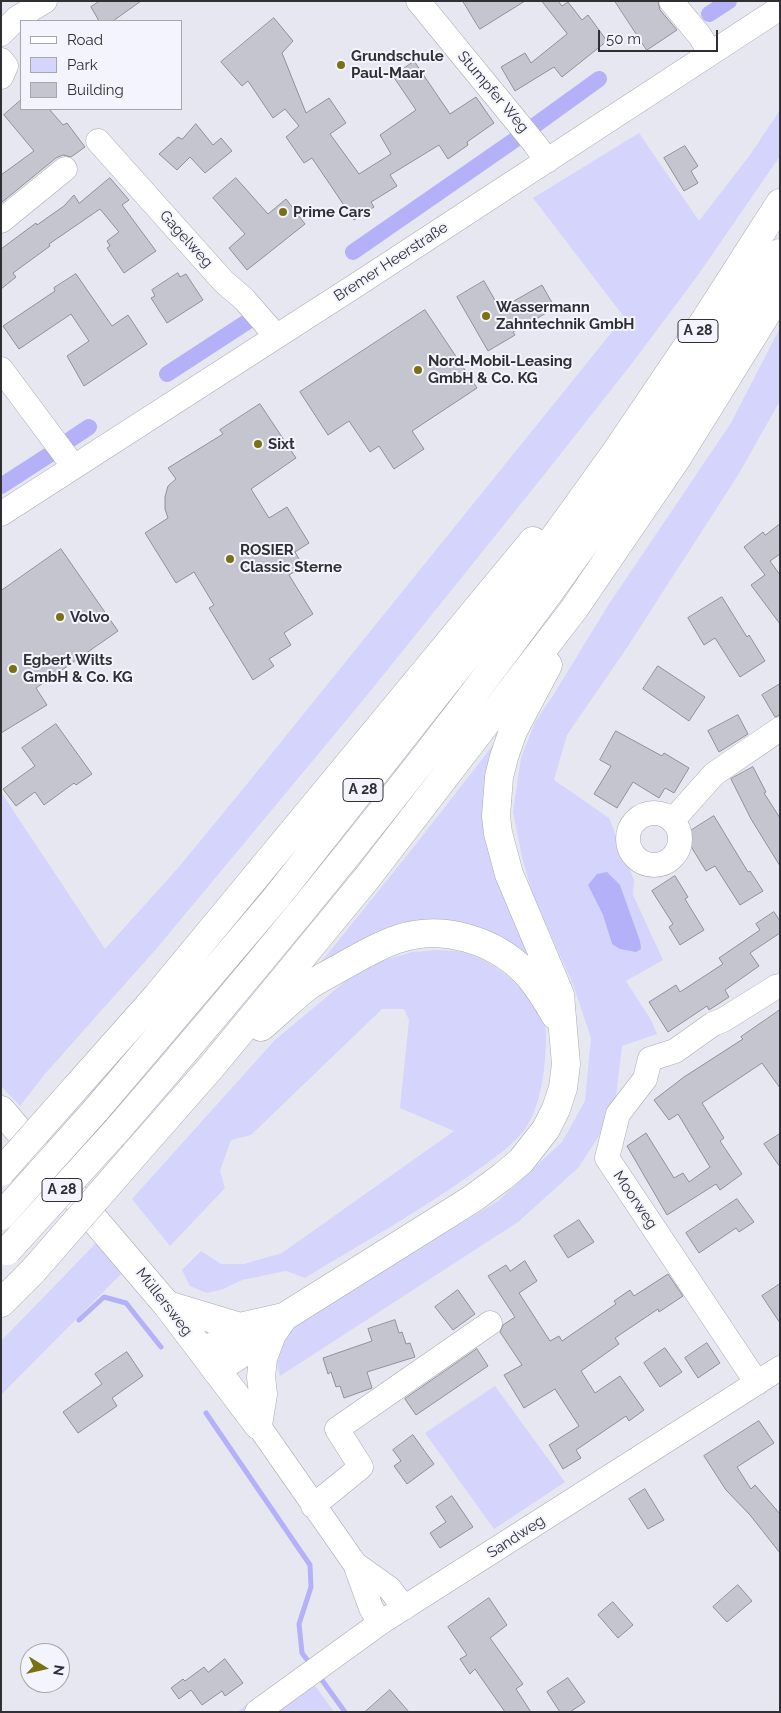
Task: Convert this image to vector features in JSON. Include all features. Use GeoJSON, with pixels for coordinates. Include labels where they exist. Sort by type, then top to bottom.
{"type":"FeatureCollection","features":[{"type":"Feature","properties":{"kind":"main road","name":"A 28"},"geometry":{"type":"LineString","coordinates":[[1,1216],[96,1110],[276,898],[379,770],[492,624],[613,456],[705,320],[780,203]]}},
{"type":"Feature","properties":{"kind":"main road","name":"A 28"},"geometry":{"type":"LineString","coordinates":[[4,1254],[118,1128],[298,916],[407,781],[519,634],[720,348],[780,253]]}},
{"type":"Feature","properties":{"kind":"main road"},"geometry":{"type":"LineString","coordinates":[[1,1303],[33,1271],[214,1065],[367,878],[574,609],[677,458],[780,292]]}},
{"type":"Feature","properties":{"kind":"main road"},"geometry":{"type":"LineString","coordinates":[[1,1172],[157,996],[521,554],[613,456]]}},
{"type":"Feature","properties":{"kind":"main road"},"geometry":{"type":"LineString","coordinates":[[210,1361],[278,1325],[472,1199],[521,1161],[546,1129],[556,1109],[563,1088],[566,1064],[560,995],[509,874],[498,833],[496,800],[499,777],[513,731],[549,664],[574,609]]}},
{"type":"Feature","properties":{"kind":"main road"},"geometry":{"type":"LineString","coordinates":[[214,1065],[273,1017],[307,986],[366,953],[398,939],[422,934],[448,934],[478,941],[502,954],[527,974],[544,996],[563,1029]]}},
{"type":"Feature","properties":{"kind":"main road","name":"Müllersweg"},"geometry":{"type":"LineString","coordinates":[[1,1110],[167,1305],[258,1426]]}},
{"type":"Feature","properties":{"kind":"main road"},"geometry":{"type":"LineString","coordinates":[[167,1305],[240,1327],[278,1325]]}},
{"type":"Feature","properties":{"kind":"main road"},"geometry":{"type":"LineString","coordinates":[[258,1426],[263,1394],[261,1377],[263,1358],[278,1325]]}},
{"type":"Feature","properties":{"kind":"main road"},"geometry":{"type":"LineString","coordinates":[[210,1361],[240,1327]]}},
{"type":"Feature","properties":{"kind":"street"},"geometry":{"type":"LineString","coordinates":[[2,33],[17,18],[45,1]]}},
{"type":"Feature","properties":{"kind":"street","name":"Stumpfer Weg"},"geometry":{"type":"LineString","coordinates":[[418,1],[536,144],[547,161]]}},
{"type":"Feature","properties":{"kind":"street"},"geometry":{"type":"LineString","coordinates":[[671,1],[700,36],[710,53]]}},
{"type":"Feature","properties":{"kind":"street","name":"Bremer Heerstraße"},"geometry":{"type":"LineString","coordinates":[[1,514],[780,8]]}},
{"type":"Feature","properties":{"kind":"street"},"geometry":{"type":"LineString","coordinates":[[1,60],[6,66],[1,77]]}},
{"type":"Feature","properties":{"kind":"street","name":"Gagelweg"},"geometry":{"type":"LineString","coordinates":[[98,141],[276,336]]}},
{"type":"Feature","properties":{"kind":"street"},"geometry":{"type":"LineString","coordinates":[[1,221],[65,170]]}},
{"type":"Feature","properties":{"kind":"street"},"geometry":{"type":"LineString","coordinates":[[1,369],[74,467]]}},
{"type":"Feature","properties":{"kind":"street"},"geometry":{"type":"LineString","coordinates":[[673,820],[714,774],[780,729]]}},
{"type":"Feature","properties":{"kind":"street","name":"Moorweg"},"geometry":{"type":"LineString","coordinates":[[757,1383],[607,1158],[618,1114],[645,1079],[650,1059],[675,1051],[713,1024],[780,986]]}},
{"type":"Feature","properties":{"kind":"street"},"geometry":{"type":"LineString","coordinates":[[313,1506],[361,1467],[337,1429],[490,1323]]}},
{"type":"Feature","properties":{"kind":"street","name":"Sandweg"},"geometry":{"type":"LineString","coordinates":[[256,1712],[380,1623],[780,1368]]}},
{"type":"Feature","properties":{"kind":"street","name":"Müllersweg"},"geometry":{"type":"LineString","coordinates":[[258,1426],[355,1564],[372,1608],[380,1623]]}},
{"type":"Feature","properties":{"kind":"street","name":"Müllersweg"},"geometry":{"type":"LineString","coordinates":[[355,1564],[390,1589],[404,1608]]}},
{"type":"Feature","properties":{"kind":"green space"},"geometry":{"type":"Polygon","coordinates":[[[780,110],[780,156],[698,275],[633,362],[364,699],[157,948],[44,1075],[20,1106],[1,1086],[1,792],[105,949],[178,868],[247,784],[624,317],[533,198],[639,133],[699,221],[750,155],[780,110]]]}},
{"type":"Feature","properties":{"kind":"green space"},"geometry":{"type":"Polygon","coordinates":[[[780,328],[780,401],[738,475],[628,646],[567,735],[554,780],[609,818],[634,880],[633,895],[663,960],[626,981],[651,1020],[657,1034],[622,1046],[614,1113],[578,1168],[518,1222],[280,1376],[274,1352],[285,1335],[308,1316],[498,1201],[562,1142],[585,1101],[591,1038],[574,987],[532,892],[522,857],[513,812],[521,758],[535,722],[609,604],[731,423],[780,328]],[[588,885],[603,915],[612,944],[641,949],[620,885],[588,885]]]}},
{"type":"Feature","properties":{"kind":"green space"},"geometry":{"type":"Polygon","coordinates":[[[507,727],[494,771],[549,986],[487,934],[318,966],[421,838],[507,727]]]}},
{"type":"Feature","properties":{"kind":"green space"},"geometry":{"type":"Polygon","coordinates":[[[436,950],[466,953],[496,967],[520,988],[539,1010],[544,1022],[546,1051],[539,1097],[528,1125],[497,1156],[449,1190],[305,1278],[286,1271],[242,1280],[223,1289],[207,1293],[190,1286],[182,1270],[201,1251],[221,1264],[244,1264],[282,1253],[454,1131],[400,1108],[409,1020],[404,1009],[382,1009],[251,1135],[231,1140],[220,1171],[225,1188],[170,1246],[132,1199],[275,1040],[347,980],[378,962],[412,952],[436,950]]]}},
{"type":"Feature","properties":{"kind":"green space"},"geometry":{"type":"Polygon","coordinates":[[[99,1240],[124,1271],[1,1395],[1,1341],[99,1240]]]}},
{"type":"Feature","properties":{"kind":"green space"},"geometry":{"type":"Polygon","coordinates":[[[495,1386],[565,1482],[494,1529],[425,1433],[495,1386]]]}},
{"type":"Feature","properties":{"kind":"green space"},"geometry":{"type":"Polygon","coordinates":[[[296,1670],[316,1687],[334,1712],[237,1712],[296,1670]]]}},
{"type":"Feature","properties":{"kind":"shaded area"},"geometry":{"type":"Polygon","coordinates":[[[607,872],[620,885],[640,941],[641,949],[636,952],[620,949],[612,944],[603,915],[588,885],[597,874],[607,872]]]}},
{"type":"Feature","properties":{"kind":"building"},"geometry":{"type":"Polygon","coordinates":[[[100,1],[141,1],[114,20],[98,20],[91,7],[100,1]]]}},
{"type":"Feature","properties":{"kind":"building"},"geometry":{"type":"Polygon","coordinates":[[[463,1],[525,1],[480,29],[463,1]]]}},
{"type":"Feature","properties":{"kind":"building"},"geometry":{"type":"Polygon","coordinates":[[[542,1],[558,1],[562,6],[568,2],[582,20],[588,15],[607,41],[562,77],[554,67],[515,91],[501,67],[525,53],[531,63],[567,34],[542,1]]]}},
{"type":"Feature","properties":{"kind":"building"},"geometry":{"type":"Polygon","coordinates":[[[615,1],[658,1],[660,10],[677,30],[647,50],[615,1]]]}},
{"type":"Feature","properties":{"kind":"building"},"geometry":{"type":"Polygon","coordinates":[[[274,18],[293,41],[282,53],[306,113],[329,98],[346,123],[330,134],[359,174],[391,154],[380,135],[416,110],[393,76],[414,61],[450,114],[476,97],[494,123],[467,142],[468,145],[448,159],[439,145],[390,175],[397,186],[371,202],[374,207],[354,220],[312,158],[304,163],[286,137],[299,126],[285,109],[273,118],[248,81],[242,86],[221,62],[274,18]]]}},
{"type":"Feature","properties":{"kind":"building"},"geometry":{"type":"Polygon","coordinates":[[[20,101],[20,110],[50,110],[63,125],[67,123],[85,147],[71,157],[63,155],[56,158],[1,203],[1,175],[34,151],[4,115],[20,101]]]}},
{"type":"Feature","properties":{"kind":"building"},"geometry":{"type":"Polygon","coordinates":[[[196,124],[213,145],[221,138],[232,151],[205,173],[190,157],[177,170],[159,154],[178,137],[182,139],[196,124]]]}},
{"type":"Feature","properties":{"kind":"building"},"geometry":{"type":"Polygon","coordinates":[[[685,146],[698,166],[691,171],[698,183],[684,191],[664,158],[685,146]]]}},
{"type":"Feature","properties":{"kind":"building"},"geometry":{"type":"Polygon","coordinates":[[[110,178],[129,200],[122,205],[156,251],[124,273],[107,248],[110,246],[107,241],[119,232],[100,209],[49,244],[50,246],[13,273],[16,277],[1,289],[1,249],[36,223],[37,225],[64,206],[74,195],[79,203],[110,178]]]}},
{"type":"Feature","properties":{"kind":"building"},"geometry":{"type":"Polygon","coordinates":[[[236,178],[268,214],[286,199],[305,224],[247,270],[229,248],[245,234],[213,198],[236,178]]]}},
{"type":"Feature","properties":{"kind":"building"},"geometry":{"type":"Polygon","coordinates":[[[178,273],[180,277],[186,274],[203,300],[167,323],[151,298],[155,296],[152,290],[178,273]]]}},
{"type":"Feature","properties":{"kind":"building"},"geometry":{"type":"Polygon","coordinates":[[[76,274],[112,326],[128,315],[147,344],[84,386],[67,356],[89,341],[71,314],[19,349],[3,326],[55,291],[54,288],[76,274]]]}},
{"type":"Feature","properties":{"kind":"building","name":"Wassermann Zahntechnik GmbH"},"geometry":{"type":"Polygon","coordinates":[[[484,281],[500,309],[542,285],[555,308],[513,332],[515,335],[488,351],[457,297],[484,281]]]}},
{"type":"Feature","properties":{"kind":"building"},"geometry":{"type":"Polygon","coordinates":[[[425,310],[477,388],[412,431],[424,449],[394,469],[379,446],[370,452],[349,421],[328,435],[300,392],[425,310]]]}},
{"type":"Feature","properties":{"kind":"building","name":"ROSIER Classic Sterne"},"geometry":{"type":"Polygon","coordinates":[[[260,404],[296,458],[251,489],[269,518],[287,507],[309,543],[295,552],[303,566],[289,575],[313,614],[284,633],[291,645],[269,659],[274,666],[253,680],[209,608],[214,605],[194,572],[176,583],[145,533],[168,518],[165,509],[165,497],[168,486],[176,479],[168,468],[223,434],[220,430],[260,404]]]}},
{"type":"Feature","properties":{"kind":"building"},"geometry":{"type":"Polygon","coordinates":[[[780,524],[780,554],[770,561],[780,575],[780,624],[751,585],[765,575],[744,547],[763,532],[765,535],[780,524]]]}},
{"type":"Feature","properties":{"kind":"building","name":"Volvo"},"geometry":{"type":"Polygon","coordinates":[[[61,549],[118,631],[36,688],[47,705],[1,733],[1,591],[61,549]]]}},
{"type":"Feature","properties":{"kind":"building"},"geometry":{"type":"Polygon","coordinates":[[[722,597],[747,637],[749,635],[765,661],[740,677],[715,638],[704,645],[688,618],[722,597]]]}},
{"type":"Feature","properties":{"kind":"building"},"geometry":{"type":"Polygon","coordinates":[[[658,666],[705,697],[689,721],[643,689],[658,666]]]}},
{"type":"Feature","properties":{"kind":"building"},"geometry":{"type":"Polygon","coordinates":[[[780,684],[780,715],[775,717],[762,695],[780,684]]]}},
{"type":"Feature","properties":{"kind":"building"},"geometry":{"type":"Polygon","coordinates":[[[738,715],[748,734],[719,752],[708,731],[738,715]]]}},
{"type":"Feature","properties":{"kind":"building"},"geometry":{"type":"Polygon","coordinates":[[[56,724],[92,774],[76,785],[74,783],[44,805],[35,792],[16,806],[3,789],[35,766],[22,748],[56,724]]]}},
{"type":"Feature","properties":{"kind":"building"},"geometry":{"type":"Polygon","coordinates":[[[616,731],[662,756],[664,753],[689,768],[674,793],[665,788],[659,798],[633,782],[617,808],[594,794],[611,766],[600,760],[616,731]]]}},
{"type":"Feature","properties":{"kind":"building"},"geometry":{"type":"Polygon","coordinates":[[[753,767],[766,792],[764,793],[780,818],[780,866],[751,819],[731,779],[753,767]]]}},
{"type":"Feature","properties":{"kind":"building"},"geometry":{"type":"Polygon","coordinates":[[[714,816],[748,872],[750,871],[763,891],[740,905],[715,866],[706,871],[684,835],[714,816]]]}},
{"type":"Feature","properties":{"kind":"building"},"geometry":{"type":"Polygon","coordinates":[[[675,876],[688,897],[685,899],[704,930],[680,945],[669,927],[673,924],[652,891],[675,876]]]}},
{"type":"Feature","properties":{"kind":"building"},"geometry":{"type":"Polygon","coordinates":[[[774,912],[780,921],[780,933],[750,953],[759,966],[725,990],[729,997],[709,1010],[707,1006],[668,1032],[649,1002],[676,985],[680,992],[723,964],[719,958],[760,930],[756,924],[774,912]]]}},
{"type":"Feature","properties":{"kind":"building"},"geometry":{"type":"Polygon","coordinates":[[[780,1010],[780,1088],[762,1063],[702,1103],[724,1138],[720,1141],[742,1174],[720,1190],[716,1184],[667,1215],[627,1146],[646,1133],[674,1178],[683,1173],[689,1182],[710,1167],[678,1114],[669,1120],[654,1100],[684,1077],[743,1039],[741,1037],[780,1010]]]}},
{"type":"Feature","properties":{"kind":"building"},"geometry":{"type":"Polygon","coordinates":[[[780,1134],[780,1167],[764,1144],[780,1134]]]}},
{"type":"Feature","properties":{"kind":"building"},"geometry":{"type":"Polygon","coordinates":[[[737,1199],[754,1222],[739,1232],[736,1228],[699,1253],[686,1233],[737,1199]]]}},
{"type":"Feature","properties":{"kind":"building"},"geometry":{"type":"Polygon","coordinates":[[[579,1220],[594,1242],[568,1258],[554,1236],[579,1220]]]}},
{"type":"Feature","properties":{"kind":"building"},"geometry":{"type":"Polygon","coordinates":[[[525,1261],[537,1281],[519,1293],[550,1341],[559,1336],[562,1341],[616,1304],[614,1301],[630,1290],[634,1296],[668,1274],[683,1296],[659,1312],[658,1309],[615,1338],[619,1344],[581,1371],[595,1393],[620,1376],[644,1410],[629,1421],[626,1416],[576,1450],[581,1458],[563,1469],[549,1445],[579,1426],[555,1389],[524,1408],[504,1375],[522,1365],[500,1332],[503,1325],[515,1317],[488,1276],[506,1265],[510,1271],[525,1261]]]}},
{"type":"Feature","properties":{"kind":"building"},"geometry":{"type":"Polygon","coordinates":[[[780,1284],[780,1323],[762,1296],[780,1284]]]}},
{"type":"Feature","properties":{"kind":"building"},"geometry":{"type":"Polygon","coordinates":[[[458,1290],[475,1314],[453,1330],[435,1307],[458,1290]]]}},
{"type":"Feature","properties":{"kind":"building"},"geometry":{"type":"Polygon","coordinates":[[[395,1320],[399,1333],[402,1332],[406,1344],[410,1343],[415,1357],[367,1372],[372,1388],[344,1398],[340,1386],[336,1387],[331,1372],[328,1374],[323,1358],[372,1341],[368,1329],[395,1320]]]}},
{"type":"Feature","properties":{"kind":"building"},"geometry":{"type":"Polygon","coordinates":[[[707,1343],[720,1363],[698,1378],[685,1358],[707,1343]]]}},
{"type":"Feature","properties":{"kind":"building"},"geometry":{"type":"Polygon","coordinates":[[[665,1348],[682,1372],[660,1387],[644,1363],[665,1348]]]}},
{"type":"Feature","properties":{"kind":"building"},"geometry":{"type":"Polygon","coordinates":[[[477,1349],[488,1366],[416,1415],[405,1399],[477,1349]]]}},
{"type":"Feature","properties":{"kind":"building"},"geometry":{"type":"Polygon","coordinates":[[[127,1352],[143,1376],[112,1398],[117,1406],[78,1433],[63,1412],[102,1384],[95,1374],[127,1352]]]}},
{"type":"Feature","properties":{"kind":"building"},"geometry":{"type":"Polygon","coordinates":[[[759,1421],[774,1443],[737,1467],[751,1489],[755,1485],[780,1514],[780,1553],[750,1515],[726,1490],[704,1456],[759,1421]]]}},
{"type":"Feature","properties":{"kind":"building"},"geometry":{"type":"Polygon","coordinates":[[[413,1435],[434,1464],[407,1484],[394,1466],[401,1461],[393,1450],[413,1435]]]}},
{"type":"Feature","properties":{"kind":"building"},"geometry":{"type":"Polygon","coordinates":[[[645,1489],[664,1520],[648,1529],[629,1499],[645,1489]]]}},
{"type":"Feature","properties":{"kind":"building"},"geometry":{"type":"Polygon","coordinates":[[[452,1496],[473,1527],[440,1548],[430,1533],[446,1522],[436,1507],[452,1496]]]}},
{"type":"Feature","properties":{"kind":"building"},"geometry":{"type":"Polygon","coordinates":[[[738,1585],[752,1601],[727,1622],[713,1607],[738,1585]]]}},
{"type":"Feature","properties":{"kind":"building"},"geometry":{"type":"Polygon","coordinates":[[[489,1598],[507,1625],[490,1638],[523,1684],[516,1689],[531,1712],[505,1712],[475,1669],[470,1674],[460,1659],[467,1655],[448,1627],[489,1598]]]}},
{"type":"Feature","properties":{"kind":"building"},"geometry":{"type":"Polygon","coordinates":[[[613,1602],[633,1625],[618,1638],[598,1615],[613,1602]]]}},
{"type":"Feature","properties":{"kind":"building"},"geometry":{"type":"Polygon","coordinates":[[[225,1659],[243,1683],[225,1696],[222,1691],[202,1705],[191,1690],[179,1699],[171,1688],[183,1679],[185,1681],[204,1667],[208,1672],[225,1659]]]}},
{"type":"Feature","properties":{"kind":"building"},"geometry":{"type":"Polygon","coordinates":[[[568,1678],[585,1702],[570,1712],[560,1712],[547,1692],[568,1678]]]}},
{"type":"Feature","properties":{"kind":"building"},"geometry":{"type":"Polygon","coordinates":[[[390,1690],[409,1712],[365,1712],[390,1690]]]}},
{"type":"Feature","properties":{"kind":"waterway"},"geometry":{"type":"LineString","coordinates":[[709,14],[729,1]]}},
{"type":"Feature","properties":{"kind":"waterway"},"geometry":{"type":"LineString","coordinates":[[534,126],[599,79]]}},
{"type":"Feature","properties":{"kind":"waterway"},"geometry":{"type":"LineString","coordinates":[[353,252],[516,139]]}},
{"type":"Feature","properties":{"kind":"waterway"},"geometry":{"type":"LineString","coordinates":[[167,374],[253,318]]}},
{"type":"Feature","properties":{"kind":"waterway"},"geometry":{"type":"LineString","coordinates":[[71,439],[89,427]]}},
{"type":"Feature","properties":{"kind":"waterway"},"geometry":{"type":"LineString","coordinates":[[1,486],[49,455]]}},
{"type":"Feature","properties":{"kind":"waterway"},"geometry":{"type":"LineString","coordinates":[[79,1320],[104,1297],[126,1303],[161,1347]]}},
{"type":"Feature","properties":{"kind":"waterway"},"geometry":{"type":"LineString","coordinates":[[206,1413],[310,1565],[311,1587],[299,1624],[302,1653],[311,1665]]}},
{"type":"Feature","properties":{"kind":"waterway"},"geometry":{"type":"LineString","coordinates":[[319,1676],[345,1712]]}},
{"type":"Feature","properties":{"kind":"place","name":"Grundschule Paul-Maar"},"geometry":{"type":"Point","coordinates":[341,65]}},
{"type":"Feature","properties":{"kind":"place","name":"Prime Cars"},"geometry":{"type":"Point","coordinates":[283,212]}},
{"type":"Feature","properties":{"kind":"place","name":"Wassermann Zahntechnik GmbH"},"geometry":{"type":"Point","coordinates":[486,316]}},
{"type":"Feature","properties":{"kind":"place","name":"Nord-Mobil-Leasing GmbH & Co. KG"},"geometry":{"type":"Point","coordinates":[418,370]}},
{"type":"Feature","properties":{"kind":"place","name":"Sixt"},"geometry":{"type":"Point","coordinates":[258,444]}},
{"type":"Feature","properties":{"kind":"place","name":"ROSIER Classic Sterne"},"geometry":{"type":"Point","coordinates":[230,559]}},
{"type":"Feature","properties":{"kind":"place","name":"Volvo"},"geometry":{"type":"Point","coordinates":[60,617]}},
{"type":"Feature","properties":{"kind":"place","name":"Egbert Wilts GmbH & Co. KG"},"geometry":{"type":"Point","coordinates":[13,669]}}]}
